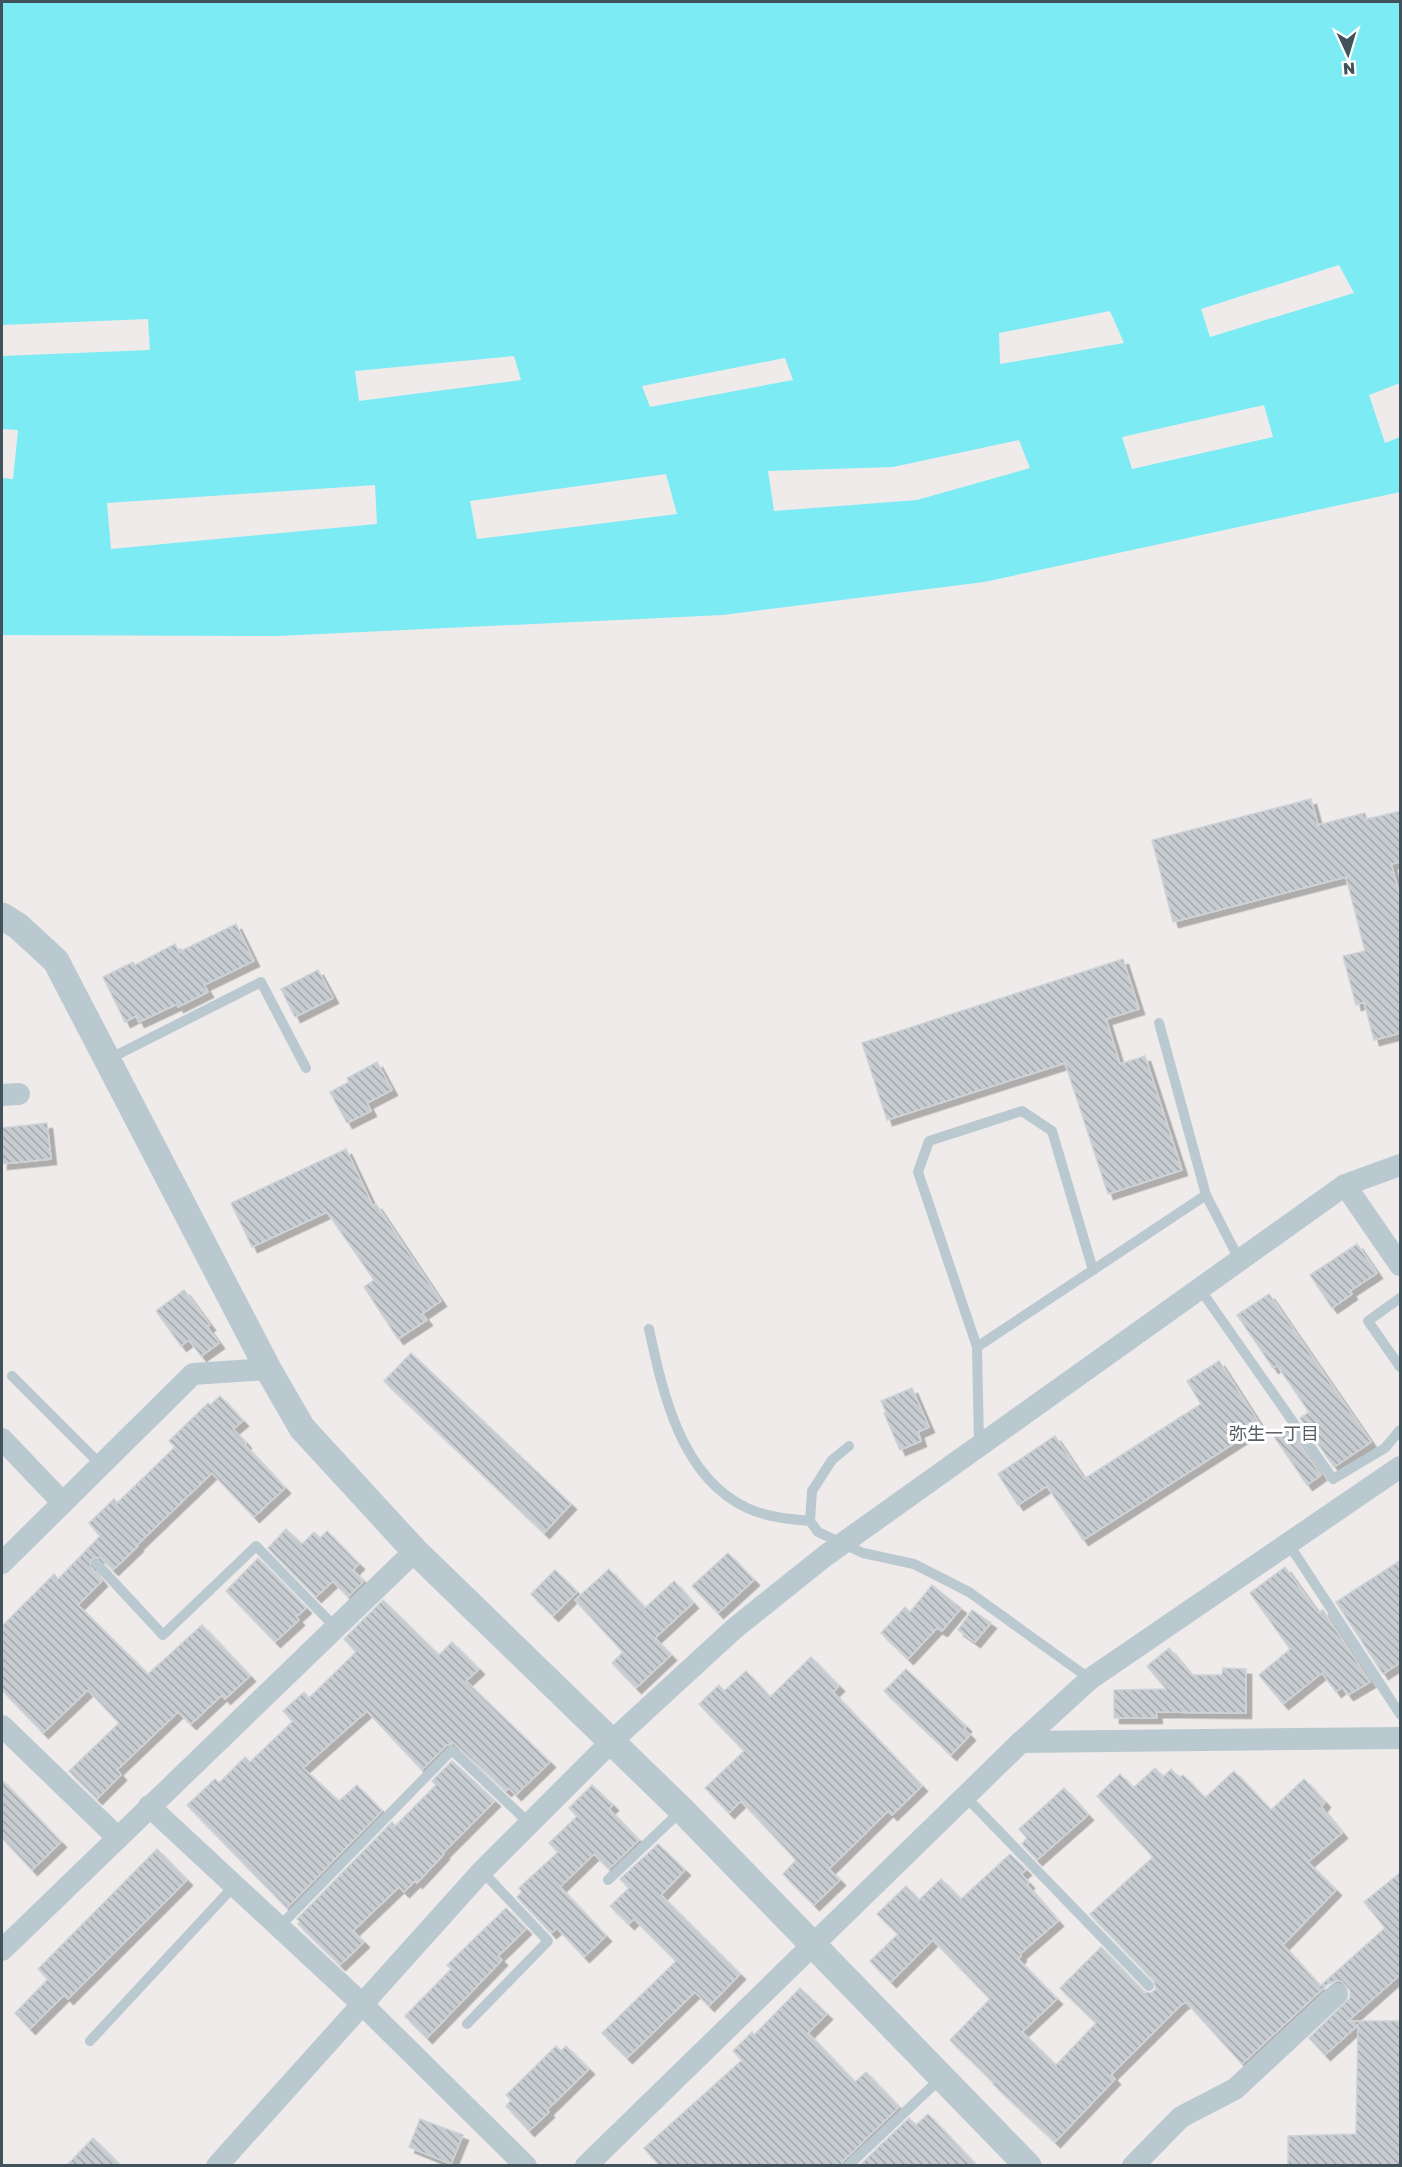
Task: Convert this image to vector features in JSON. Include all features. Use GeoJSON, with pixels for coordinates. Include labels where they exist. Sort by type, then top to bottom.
{"type":"FeatureCollection","features":[{"type":"Feature","properties":{"kind":"street"},"geometry":{"type":"LineString","coordinates":[[2,916],[18,926],[56,961],[268,1369],[302,1428],[415,1551],[682,1810],[1028,2166]]}},
{"type":"Feature","properties":{"kind":"street"},"geometry":{"type":"LineString","coordinates":[[216,2166],[482,1871],[612,1741],[735,1628],[825,1556],[1345,1185],[1401,1165]]}},
{"type":"Feature","properties":{"kind":"street"},"geometry":{"type":"LineString","coordinates":[[1345,1185],[1401,1265]]}},
{"type":"Feature","properties":{"kind":"street"},"geometry":{"type":"LineString","coordinates":[[2,1563],[193,1374],[268,1369]]}},
{"type":"Feature","properties":{"kind":"street"},"geometry":{"type":"LineString","coordinates":[[2,1439],[63,1503]]}},
{"type":"Feature","properties":{"kind":"street"},"geometry":{"type":"LineString","coordinates":[[586,2166],[965,1796],[1090,1679],[1401,1467]]}},
{"type":"Feature","properties":{"kind":"street"},"geometry":{"type":"LineString","coordinates":[[2,1950],[415,1551]]}},
{"type":"Feature","properties":{"kind":"street"},"geometry":{"type":"LineString","coordinates":[[2,1726],[118,1838]]}},
{"type":"Feature","properties":{"kind":"street"},"geometry":{"type":"LineString","coordinates":[[1021,1742],[1401,1738]]}},
{"type":"Feature","properties":{"kind":"street"},"geometry":{"type":"LineString","coordinates":[[149,1806],[361,2003],[526,2166]]}},
{"type":"Feature","properties":{"kind":"street"},"geometry":{"type":"LineString","coordinates":[[1134,2166],[1181,2117],[1235,2089],[1337,1994]]}},
{"type":"Feature","properties":{"kind":"lane"},"geometry":{"type":"LineString","coordinates":[[107,1060],[261,982],[306,1068]]}},
{"type":"Feature","properties":{"kind":"lane"},"geometry":{"type":"LineString","coordinates":[[1159,1023],[1206,1195],[1240,1261]]}},
{"type":"Feature","properties":{"kind":"lane"},"geometry":{"type":"LineString","coordinates":[[979,1446],[977,1347],[918,1172],[929,1141],[1022,1111],[1052,1131],[1093,1270]]}},
{"type":"Feature","properties":{"kind":"lane"},"geometry":{"type":"LineString","coordinates":[[977,1347],[1206,1195]]}},
{"type":"Feature","properties":{"kind":"lane"},"geometry":{"type":"LineString","coordinates":[[1200,1289],[1333,1479],[1385,1448],[1401,1430]]}},
{"type":"Feature","properties":{"kind":"lane"},"geometry":{"type":"LineString","coordinates":[[1401,1298],[1368,1321],[1401,1367]]}},
{"type":"Feature","properties":{"kind":"lane"},"geometry":{"type":"LineString","coordinates":[[649,1329],[662,1389],[683,1444],[714,1486],[747,1508],[785,1519],[810,1521]]}},
{"type":"Feature","properties":{"kind":"lane"},"geometry":{"type":"LineString","coordinates":[[12,1376],[101,1465]]}},
{"type":"Feature","properties":{"kind":"lane"},"geometry":{"type":"LineString","coordinates":[[849,1446],[832,1460],[812,1491],[810,1521],[818,1532],[863,1553],[914,1564],[969,1592],[1090,1679]]}},
{"type":"Feature","properties":{"kind":"lane"},"geometry":{"type":"LineString","coordinates":[[1288,1543],[1401,1714]]}},
{"type":"Feature","properties":{"kind":"lane"},"geometry":{"type":"LineString","coordinates":[[97,1564],[163,1635],[256,1546],[335,1627]]}},
{"type":"Feature","properties":{"kind":"lane"},"geometry":{"type":"LineString","coordinates":[[279,1926],[452,1750],[530,1824]]}},
{"type":"Feature","properties":{"kind":"lane"},"geometry":{"type":"LineString","coordinates":[[965,1796],[1149,1986]]}},
{"type":"Feature","properties":{"kind":"lane"},"geometry":{"type":"LineString","coordinates":[[608,1880],[682,1810]]}},
{"type":"Feature","properties":{"kind":"lane"},"geometry":{"type":"LineString","coordinates":[[467,2024],[548,1941],[482,1871]]}},
{"type":"Feature","properties":{"kind":"lane"},"geometry":{"type":"LineString","coordinates":[[90,2041],[234,1886]]}},
{"type":"Feature","properties":{"kind":"lane"},"geometry":{"type":"LineString","coordinates":[[848,2166],[942,2076]]}},
{"type":"Feature","properties":{"kind":"water"},"geometry":{"type":"Polygon","coordinates":[[[2,2],[1400,2],[1400,492],[984,582],[723,615],[278,636],[2,635],[2,2]]]}},
{"type":"Feature","properties":{"kind":"pier"},"geometry":{"type":"Polygon","coordinates":[[[1339,265],[1354,293],[1210,337],[1201,309],[1339,265]]]}},
{"type":"Feature","properties":{"kind":"pier"},"geometry":{"type":"Polygon","coordinates":[[[1110,311],[1124,343],[1000,364],[999,333],[1110,311]]]}},
{"type":"Feature","properties":{"kind":"pier"},"geometry":{"type":"Polygon","coordinates":[[[148,319],[150,350],[2,356],[2,325],[148,319]]]}},
{"type":"Feature","properties":{"kind":"pier"},"geometry":{"type":"Polygon","coordinates":[[[514,356],[521,380],[359,401],[355,371],[514,356]]]}},
{"type":"Feature","properties":{"kind":"pier"},"geometry":{"type":"Polygon","coordinates":[[[785,358],[793,380],[650,407],[642,386],[785,358]]]}},
{"type":"Feature","properties":{"kind":"pier"},"geometry":{"type":"Polygon","coordinates":[[[1400,383],[1400,437],[1385,443],[1369,395],[1400,383]]]}},
{"type":"Feature","properties":{"kind":"pier"},"geometry":{"type":"Polygon","coordinates":[[[1264,405],[1273,437],[1132,469],[1122,437],[1264,405]]]}},
{"type":"Feature","properties":{"kind":"pier"},"geometry":{"type":"Polygon","coordinates":[[[2,429],[18,430],[13,479],[2,478],[2,429]]]}},
{"type":"Feature","properties":{"kind":"pier"},"geometry":{"type":"Polygon","coordinates":[[[1019,440],[1030,468],[917,500],[774,511],[768,471],[893,467],[1019,440]]]}},
{"type":"Feature","properties":{"kind":"pier"},"geometry":{"type":"Polygon","coordinates":[[[666,474],[677,514],[477,539],[470,501],[666,474]]]}},
{"type":"Feature","properties":{"kind":"pier"},"geometry":{"type":"Polygon","coordinates":[[[375,485],[377,524],[111,549],[107,503],[375,485]]]}},
{"type":"Feature","properties":{"kind":"building"},"geometry":{"type":"Polygon","coordinates":[[[1311,799],[1318,825],[1365,813],[1367,819],[1401,811],[1401,862],[1391,864],[1401,899],[1401,1033],[1374,1040],[1364,1002],[1356,1005],[1343,956],[1365,951],[1346,877],[1173,922],[1152,840],[1311,799]]]}},
{"type":"Feature","properties":{"kind":"building"},"geometry":{"type":"Polygon","coordinates":[[[236,924],[254,961],[204,985],[208,992],[178,1007],[177,1004],[139,1022],[136,1016],[125,1022],[103,977],[133,962],[135,965],[175,944],[179,952],[236,924]]]}},
{"type":"Feature","properties":{"kind":"building"},"geometry":{"type":"Polygon","coordinates":[[[1123,959],[1139,1009],[1106,1019],[1120,1064],[1145,1056],[1182,1170],[1108,1194],[1065,1063],[887,1120],[862,1043],[1123,959]]]}},
{"type":"Feature","properties":{"kind":"building"},"geometry":{"type":"Polygon","coordinates":[[[318,970],[333,998],[295,1017],[281,989],[318,970]]]}},
{"type":"Feature","properties":{"kind":"building"},"geometry":{"type":"Polygon","coordinates":[[[377,1062],[392,1090],[367,1103],[371,1111],[347,1123],[330,1092],[349,1082],[347,1078],[377,1062]]]}},
{"type":"Feature","properties":{"kind":"building"},"geometry":{"type":"Polygon","coordinates":[[[47,1123],[51,1159],[2,1164],[2,1128],[47,1123]]]}},
{"type":"Feature","properties":{"kind":"building"},"geometry":{"type":"Polygon","coordinates":[[[346,1149],[373,1206],[376,1204],[441,1301],[422,1314],[427,1320],[398,1339],[364,1287],[374,1280],[327,1212],[252,1247],[231,1203],[346,1149]]]}},
{"type":"Feature","properties":{"kind":"building"},"geometry":{"type":"Polygon","coordinates":[[[1357,1244],[1377,1273],[1350,1291],[1352,1294],[1332,1308],[1310,1275],[1357,1244]]]}},
{"type":"Feature","properties":{"kind":"building"},"geometry":{"type":"Polygon","coordinates":[[[184,1290],[210,1325],[207,1327],[219,1343],[201,1356],[189,1340],[181,1346],[156,1311],[184,1290]]]}},
{"type":"Feature","properties":{"kind":"building"},"geometry":{"type":"Polygon","coordinates":[[[1269,1294],[1371,1442],[1334,1467],[1300,1418],[1309,1412],[1277,1365],[1273,1368],[1237,1315],[1269,1294]]]}},
{"type":"Feature","properties":{"kind":"building"},"geometry":{"type":"Polygon","coordinates":[[[411,1353],[571,1504],[544,1533],[384,1381],[411,1353]]]}},
{"type":"Feature","properties":{"kind":"building"},"geometry":{"type":"Polygon","coordinates":[[[1219,1361],[1261,1426],[1083,1540],[1047,1486],[1018,1505],[998,1474],[1055,1436],[1084,1479],[1201,1404],[1187,1381],[1219,1361]]]}},
{"type":"Feature","properties":{"kind":"building"},"geometry":{"type":"Polygon","coordinates":[[[912,1388],[929,1427],[918,1432],[921,1441],[900,1450],[881,1401],[912,1388]]]}},
{"type":"Feature","properties":{"kind":"building"},"geometry":{"type":"Polygon","coordinates":[[[220,1396],[243,1421],[233,1429],[285,1488],[254,1517],[212,1473],[113,1570],[100,1557],[92,1559],[90,1566],[102,1581],[78,1605],[148,1674],[202,1625],[250,1676],[225,1699],[222,1695],[191,1724],[178,1712],[117,1770],[121,1775],[97,1799],[69,1771],[119,1723],[88,1690],[43,1733],[2,1690],[2,1626],[54,1574],[58,1579],[100,1536],[89,1523],[114,1499],[117,1503],[175,1447],[169,1441],[208,1403],[210,1405],[220,1396]]]}},
{"type":"Feature","properties":{"kind":"building"},"geometry":{"type":"Polygon","coordinates":[[[1287,1426],[1321,1475],[1307,1485],[1273,1435],[1287,1426]]]}},
{"type":"Feature","properties":{"kind":"building"},"geometry":{"type":"Polygon","coordinates":[[[286,1529],[302,1544],[314,1532],[320,1538],[327,1531],[359,1564],[353,1570],[364,1581],[348,1597],[333,1581],[316,1597],[268,1548],[286,1529]]]}},
{"type":"Feature","properties":{"kind":"building"},"geometry":{"type":"Polygon","coordinates":[[[728,1553],[754,1580],[718,1613],[692,1586],[728,1553]]]}},
{"type":"Feature","properties":{"kind":"building"},"geometry":{"type":"Polygon","coordinates":[[[258,1558],[306,1608],[296,1617],[299,1620],[275,1642],[226,1591],[258,1558]]]}},
{"type":"Feature","properties":{"kind":"building"},"geometry":{"type":"Polygon","coordinates":[[[1401,1560],[1401,1662],[1383,1674],[1336,1602],[1401,1560]]]}},
{"type":"Feature","properties":{"kind":"building"},"geometry":{"type":"Polygon","coordinates":[[[1285,1567],[1318,1613],[1323,1610],[1370,1682],[1348,1695],[1342,1687],[1336,1692],[1322,1673],[1283,1704],[1259,1675],[1290,1649],[1250,1593],[1285,1567]]]}},
{"type":"Feature","properties":{"kind":"building"},"geometry":{"type":"Polygon","coordinates":[[[609,1569],[645,1608],[674,1581],[693,1603],[655,1638],[671,1655],[636,1688],[612,1663],[623,1652],[575,1600],[609,1569]]]}},
{"type":"Feature","properties":{"kind":"building"},"geometry":{"type":"Polygon","coordinates":[[[555,1570],[577,1592],[553,1616],[531,1594],[555,1570]]]}},
{"type":"Feature","properties":{"kind":"building"},"geometry":{"type":"Polygon","coordinates":[[[932,1585],[961,1608],[942,1631],[937,1628],[908,1659],[881,1633],[905,1607],[910,1612],[932,1585]]]}},
{"type":"Feature","properties":{"kind":"building"},"geometry":{"type":"Polygon","coordinates":[[[383,1600],[439,1655],[452,1642],[479,1669],[466,1681],[550,1762],[516,1795],[509,1788],[506,1791],[454,1743],[447,1745],[422,1770],[367,1711],[303,1768],[339,1801],[357,1785],[382,1811],[287,1908],[187,1805],[215,1779],[219,1783],[245,1757],[250,1762],[293,1721],[283,1711],[304,1692],[309,1698],[356,1652],[344,1639],[383,1600]]]}},
{"type":"Feature","properties":{"kind":"building"},"geometry":{"type":"Polygon","coordinates":[[[972,1610],[991,1623],[975,1642],[958,1630],[972,1610]]]}},
{"type":"Feature","properties":{"kind":"building"},"geometry":{"type":"Polygon","coordinates":[[[1169,1648],[1191,1675],[1222,1675],[1223,1668],[1246,1669],[1246,1713],[1156,1712],[1157,1718],[1114,1718],[1114,1690],[1166,1689],[1147,1666],[1169,1648]]]}},
{"type":"Feature","properties":{"kind":"building"},"geometry":{"type":"Polygon","coordinates":[[[811,1657],[839,1686],[833,1692],[922,1786],[892,1815],[888,1811],[829,1869],[840,1880],[814,1905],[783,1874],[796,1860],[741,1801],[729,1813],[705,1788],[744,1751],[699,1704],[719,1685],[724,1691],[746,1671],[770,1697],[811,1657]]]}},
{"type":"Feature","properties":{"kind":"building"},"geometry":{"type":"Polygon","coordinates":[[[906,1669],[966,1726],[964,1729],[970,1735],[951,1755],[884,1691],[906,1669]]]}},
{"type":"Feature","properties":{"kind":"building"},"geometry":{"type":"Polygon","coordinates":[[[452,1761],[495,1801],[443,1853],[417,1883],[415,1881],[404,1892],[399,1887],[353,1931],[364,1942],[340,1965],[298,1924],[300,1922],[297,1919],[392,1822],[395,1826],[436,1785],[432,1781],[452,1761]]]}},
{"type":"Feature","properties":{"kind":"building"},"geometry":{"type":"Polygon","coordinates":[[[1155,1768],[1163,1777],[1171,1769],[1179,1778],[1183,1775],[1205,1798],[1234,1771],[1271,1810],[1304,1779],[1325,1802],[1321,1807],[1342,1833],[1308,1862],[1336,1890],[1283,1945],[1320,1986],[1385,1928],[1364,1902],[1401,1872],[1401,1974],[1348,2021],[1401,2021],[1401,2166],[1288,2166],[1288,2136],[1356,2134],[1358,2025],[1325,2055],[1309,2038],[1350,1998],[1350,1990],[1341,1981],[1328,1984],[1242,2064],[1186,2002],[1182,2004],[1111,2075],[1115,2079],[1055,2142],[950,2040],[990,1999],[933,1940],[891,1982],[870,1961],[898,1934],[877,1914],[906,1886],[919,1900],[941,1879],[961,1899],[1010,1854],[1026,1870],[1021,1874],[1029,1883],[1027,1885],[1058,1921],[1020,1954],[1018,1959],[1057,1999],[1022,2032],[1056,2065],[1096,2023],[1060,1988],[1101,1947],[1144,1992],[1151,1993],[1156,1989],[1154,1981],[1090,1914],[1153,1857],[1097,1796],[1120,1774],[1133,1788],[1155,1768]]]}},
{"type":"Feature","properties":{"kind":"building"},"geometry":{"type":"Polygon","coordinates":[[[2,1780],[61,1842],[32,1870],[2,1838],[2,1780]]]}},
{"type":"Feature","properties":{"kind":"building"},"geometry":{"type":"Polygon","coordinates":[[[592,1785],[613,1805],[609,1809],[639,1840],[609,1869],[594,1854],[560,1887],[606,1936],[584,1957],[557,1928],[551,1933],[517,1897],[522,1892],[519,1888],[558,1852],[549,1843],[577,1816],[569,1808],[592,1785]]]}},
{"type":"Feature","properties":{"kind":"building"},"geometry":{"type":"Polygon","coordinates":[[[1064,1788],[1088,1815],[1037,1860],[1022,1844],[1027,1838],[1019,1829],[1064,1788]]]}},
{"type":"Feature","properties":{"kind":"building"},"geometry":{"type":"Polygon","coordinates":[[[658,1844],[685,1870],[661,1895],[740,1974],[709,2006],[695,1992],[627,2058],[602,2033],[676,1961],[634,1919],[629,1924],[610,1906],[629,1888],[620,1879],[658,1844]]]}},
{"type":"Feature","properties":{"kind":"building"},"geometry":{"type":"Polygon","coordinates":[[[157,1849],[187,1880],[68,1999],[64,1995],[30,2029],[15,2013],[48,1979],[38,1969],[157,1849]]]}},
{"type":"Feature","properties":{"kind":"building"},"geometry":{"type":"Polygon","coordinates":[[[506,1908],[526,1929],[498,1956],[502,1960],[427,2038],[405,2016],[451,1969],[447,1965],[506,1908]]]}},
{"type":"Feature","properties":{"kind":"building"},"geometry":{"type":"Polygon","coordinates":[[[800,1988],[827,2014],[808,2033],[855,2082],[866,2072],[899,2107],[843,2161],[841,2166],[660,2166],[644,2148],[742,2060],[733,2051],[752,2032],[754,2035],[800,1988]]]}},
{"type":"Feature","properties":{"kind":"building"},"geometry":{"type":"Polygon","coordinates":[[[556,2046],[561,2051],[566,2046],[589,2069],[529,2131],[506,2106],[511,2100],[506,2095],[556,2046]]]}},
{"type":"Feature","properties":{"kind":"building"},"geometry":{"type":"Polygon","coordinates":[[[928,2114],[977,2166],[859,2166],[909,2118],[916,2125],[928,2114]]]}},
{"type":"Feature","properties":{"kind":"building"},"geometry":{"type":"Polygon","coordinates":[[[420,2119],[463,2135],[451,2164],[409,2147],[420,2119]]]}},
{"type":"Feature","properties":{"kind":"building"},"geometry":{"type":"Polygon","coordinates":[[[93,2138],[121,2166],[66,2166],[93,2138]]]}},
{"type":"Feature","properties":{"kind":"district","name":"弥生一丁目"},"geometry":{"type":"Point","coordinates":[1274,1434]}}]}
